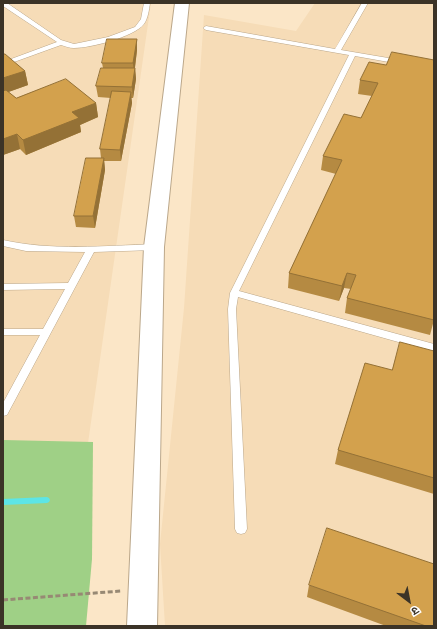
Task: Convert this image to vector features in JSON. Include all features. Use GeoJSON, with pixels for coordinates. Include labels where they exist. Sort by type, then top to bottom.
{"type":"FeatureCollection","features":[{"type":"Feature","properties":{"kind":"main road"},"geometry":{"type":"LineString","coordinates":[[142,626],[154,247],[182,3]]}},
{"type":"Feature","properties":{"kind":"lane"},"geometry":{"type":"LineString","coordinates":[[3,3],[61,43],[70,46],[84,45],[135,29],[142,22],[147,3]]}},
{"type":"Feature","properties":{"kind":"lane"},"geometry":{"type":"LineString","coordinates":[[337,51],[365,3]]}},
{"type":"Feature","properties":{"kind":"lane"},"geometry":{"type":"LineString","coordinates":[[206,28],[405,63]]}},
{"type":"Feature","properties":{"kind":"lane"},"geometry":{"type":"LineString","coordinates":[[3,64],[61,43]]}},
{"type":"Feature","properties":{"kind":"lane"},"geometry":{"type":"LineString","coordinates":[[241,529],[232,309],[234,293],[353,54]]}},
{"type":"Feature","properties":{"kind":"lane"},"geometry":{"type":"LineString","coordinates":[[3,243],[26,248],[91,249],[154,247]]}},
{"type":"Feature","properties":{"kind":"lane"},"geometry":{"type":"LineString","coordinates":[[3,412],[7,397],[46,332],[91,249]]}},
{"type":"Feature","properties":{"kind":"lane"},"geometry":{"type":"LineString","coordinates":[[3,287],[71,286]]}},
{"type":"Feature","properties":{"kind":"lane"},"geometry":{"type":"LineString","coordinates":[[234,293],[434,348]]}},
{"type":"Feature","properties":{"kind":"lane"},"geometry":{"type":"LineString","coordinates":[[3,332],[46,332]]}},
{"type":"Feature","properties":{"kind":"path"},"geometry":{"type":"LineString","coordinates":[[3,600],[143,590]]}},
{"type":"Feature","properties":{"kind":"shaded area"},"geometry":{"type":"Polygon","coordinates":[[[3,3],[151,3],[84,471],[3,472],[3,3]]]}},
{"type":"Feature","properties":{"kind":"shaded area"},"geometry":{"type":"Polygon","coordinates":[[[315,3],[434,3],[434,626],[165,626],[160,544],[184,308],[204,15],[296,31],[315,3]]]}},
{"type":"Feature","properties":{"kind":"green space"},"geometry":{"type":"Polygon","coordinates":[[[3,440],[93,442],[92,559],[86,626],[3,626],[3,440]]]}},
{"type":"Feature","properties":{"kind":"building"},"geometry":{"type":"Polygon","coordinates":[[[107,39],[137,39],[133,63],[102,63],[107,39]]]}},
{"type":"Feature","properties":{"kind":"building"},"geometry":{"type":"Polygon","coordinates":[[[392,52],[434,60],[434,320],[347,298],[356,275],[347,273],[342,286],[289,273],[342,160],[323,156],[344,114],[361,118],[378,83],[360,80],[369,62],[386,65],[392,52]]]}},
{"type":"Feature","properties":{"kind":"building"},"geometry":{"type":"Polygon","coordinates":[[[3,54],[5,54],[25,71],[3,78],[3,54]]]}},
{"type":"Feature","properties":{"kind":"building"},"geometry":{"type":"Polygon","coordinates":[[[101,68],[135,68],[132,87],[96,86],[101,68]]]}},
{"type":"Feature","properties":{"kind":"building"},"geometry":{"type":"Polygon","coordinates":[[[66,79],[96,103],[72,112],[79,118],[23,140],[17,134],[3,139],[3,91],[6,90],[16,98],[66,79]]]}},
{"type":"Feature","properties":{"kind":"building"},"geometry":{"type":"Polygon","coordinates":[[[112,91],[131,92],[120,150],[100,149],[112,91]]]}},
{"type":"Feature","properties":{"kind":"building"},"geometry":{"type":"Polygon","coordinates":[[[86,158],[104,158],[93,216],[74,216],[86,158]]]}},
{"type":"Feature","properties":{"kind":"building"},"geometry":{"type":"Polygon","coordinates":[[[400,342],[434,351],[434,478],[338,450],[365,363],[392,370],[400,342]]]}},
{"type":"Feature","properties":{"kind":"building"},"geometry":{"type":"Polygon","coordinates":[[[327,528],[434,564],[434,626],[426,626],[309,585],[327,528]]]}},
{"type":"Feature","properties":{"kind":"waterway"},"geometry":{"type":"LineString","coordinates":[[3,502],[47,500]]}}]}
